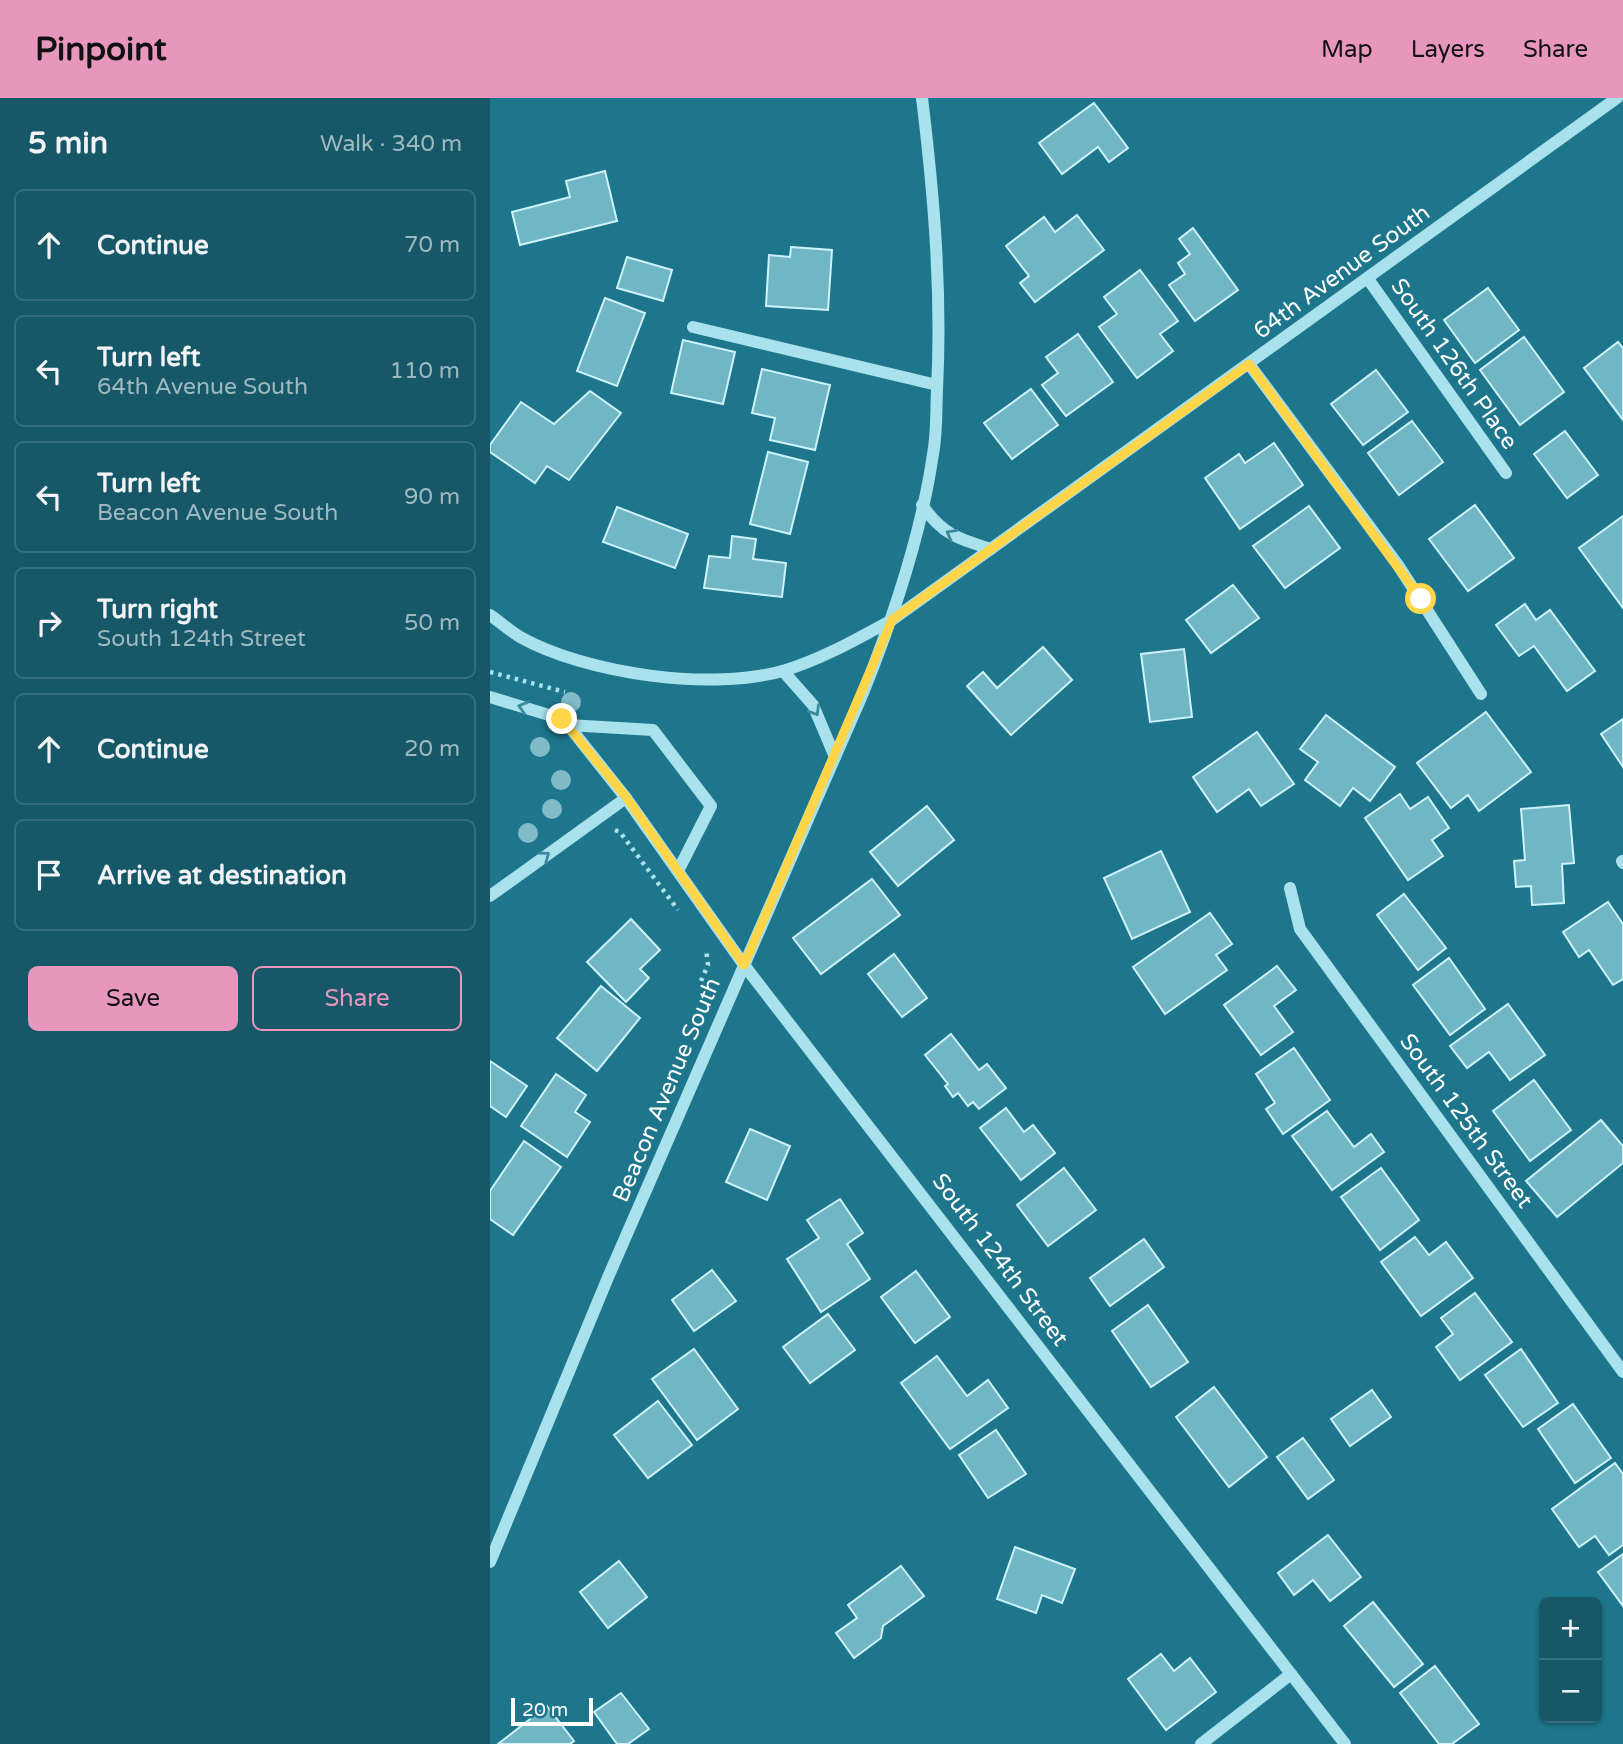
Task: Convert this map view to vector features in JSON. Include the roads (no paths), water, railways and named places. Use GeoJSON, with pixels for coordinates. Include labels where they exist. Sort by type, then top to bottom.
{"type":"FeatureCollection","features":[{"type":"Feature","properties":{"kind":"street","name":"Beacon Avenue South"},"geometry":{"type":"LineString","coordinates":[[490,1562],[609,1275],[892,620],[934,453],[940,334],[935,205],[922,98]]}},
{"type":"Feature","properties":{"kind":"street","name":"64th Avenue South"},"geometry":{"type":"LineString","coordinates":[[490,615],[521,637],[577,659],[648,677],[725,681],[783,671],[831,654],[892,620],[1617,98]]}},
{"type":"Feature","properties":{"kind":"street","name":"South 126th Place"},"geometry":{"type":"LineString","coordinates":[[1368,279],[1507,473]]}},
{"type":"Feature","properties":{"kind":"street"},"geometry":{"type":"LineString","coordinates":[[693,327],[744,342],[937,385]]}},
{"type":"Feature","properties":{"kind":"street"},"geometry":{"type":"LineString","coordinates":[[1249,364],[1398,565],[1481,694]]}},
{"type":"Feature","properties":{"kind":"street"},"geometry":{"type":"LineString","coordinates":[[922,505],[936,526],[959,539],[991,549]]}},
{"type":"Feature","properties":{"kind":"street"},"geometry":{"type":"LineString","coordinates":[[783,671],[813,705],[835,757]]}},
{"type":"Feature","properties":{"kind":"street"},"geometry":{"type":"LineString","coordinates":[[490,696],[562,719],[568,725],[653,730],[711,806],[678,871]]}},
{"type":"Feature","properties":{"kind":"street","name":"South 124th Street"},"geometry":{"type":"LineString","coordinates":[[568,725],[626,797],[744,965],[764,987],[1345,1744]]}},
{"type":"Feature","properties":{"kind":"street"},"geometry":{"type":"LineString","coordinates":[[490,896],[626,797]]}},
{"type":"Feature","properties":{"kind":"street","name":"South 125th Street"},"geometry":{"type":"LineString","coordinates":[[1290,888],[1300,929],[1623,1371]]}},
{"type":"Feature","properties":{"kind":"street"},"geometry":{"type":"LineString","coordinates":[[1201,1744],[1291,1674]]}}]}
